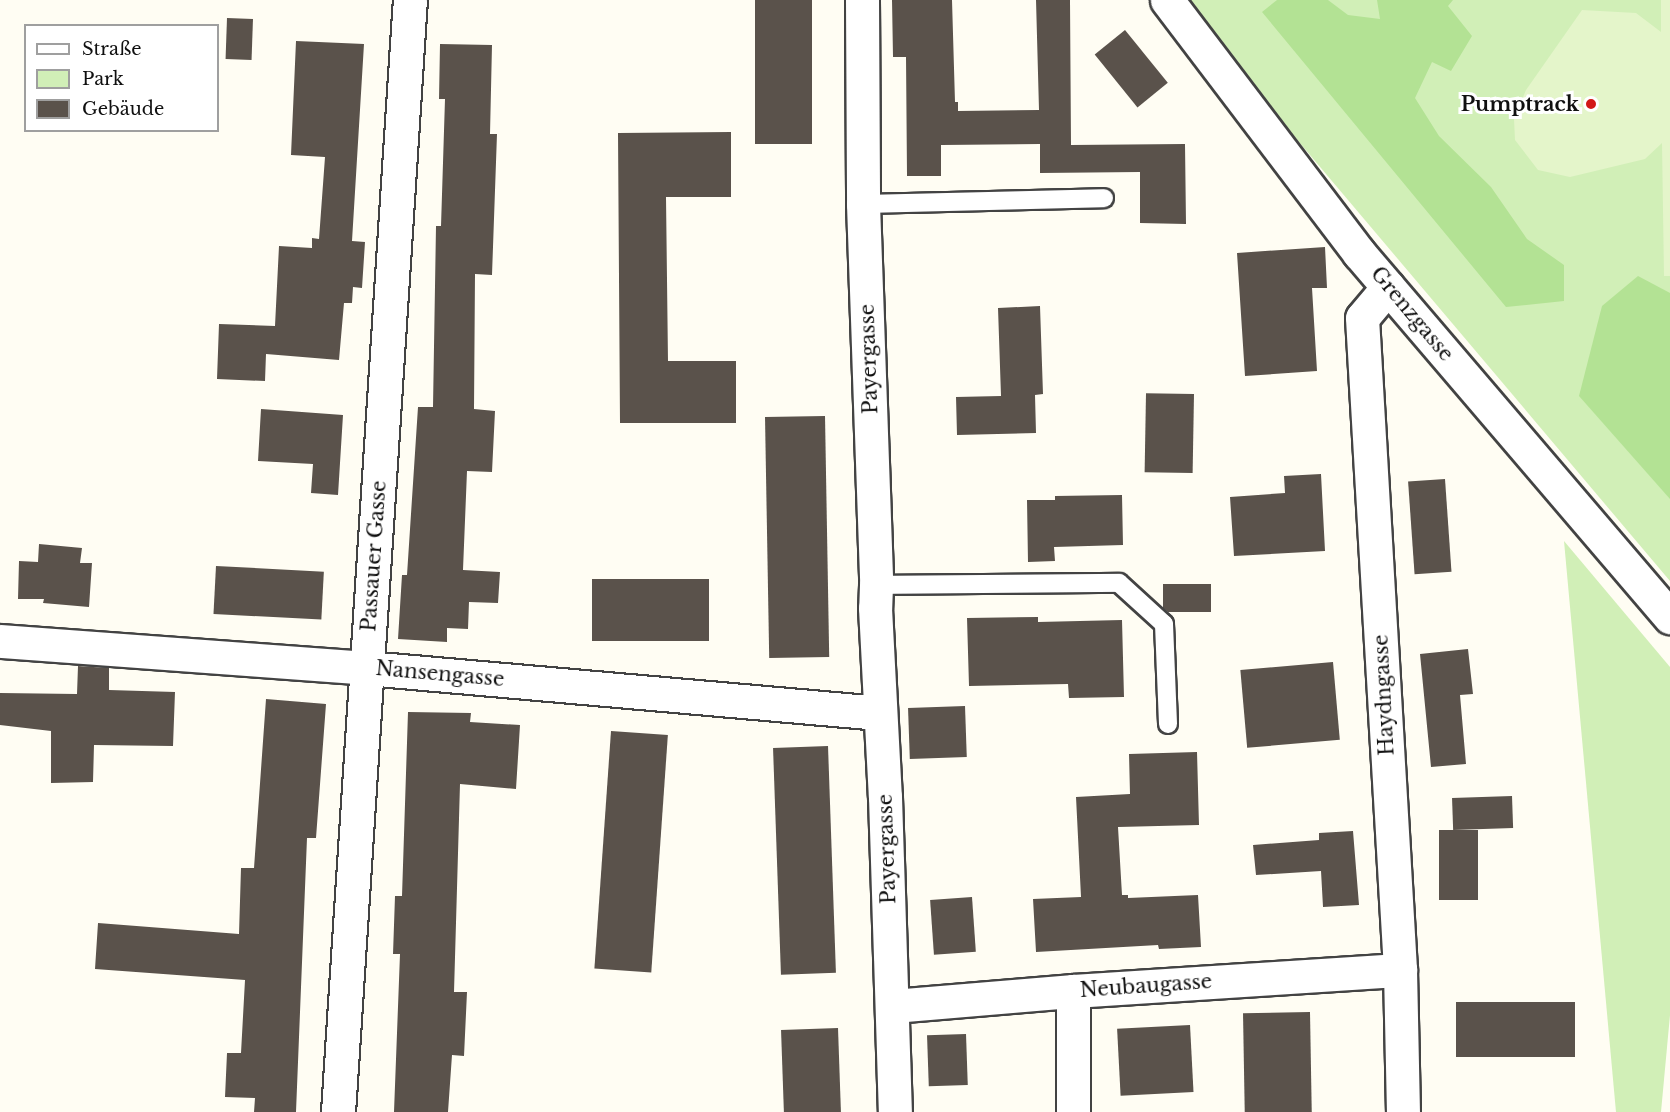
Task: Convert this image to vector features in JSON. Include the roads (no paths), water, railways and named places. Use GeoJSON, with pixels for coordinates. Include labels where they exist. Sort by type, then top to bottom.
{"type":"FeatureCollection","features":[{"type":"Feature","properties":{"kind":"street","name":"Passauer Gasse"},"geometry":{"type":"LineString","coordinates":[[338,1112],[410,0]]}},
{"type":"Feature","properties":{"kind":"street","name":"Payergasse"},"geometry":{"type":"LineString","coordinates":[[862,0],[863,204],[875,608],[885,797],[895,1112]]}},
{"type":"Feature","properties":{"kind":"street","name":"Grenzgasse"},"geometry":{"type":"LineString","coordinates":[[1167,0],[1359,253],[1670,617]]}},
{"type":"Feature","properties":{"kind":"street","name":"Haydngasse"},"geometry":{"type":"LineString","coordinates":[[1388,287],[1362,318],[1400,970],[1403,1112]]}},
{"type":"Feature","properties":{"kind":"street","name":"Nansengasse"},"geometry":{"type":"LineString","coordinates":[[0,641],[367,668],[879,713]]}},
{"type":"Feature","properties":{"kind":"street","name":"Neubaugasse"},"geometry":{"type":"LineString","coordinates":[[892,1006],[1072,991],[1400,970]]}},
{"type":"Feature","properties":{"kind":"street"},"geometry":{"type":"LineString","coordinates":[[1072,991],[1073,1112]]}},
{"type":"Feature","properties":{"kind":"lane"},"geometry":{"type":"LineString","coordinates":[[863,204],[1104,198]]}},
{"type":"Feature","properties":{"kind":"lane"},"geometry":{"type":"LineString","coordinates":[[876,585],[1119,583],[1164,624],[1168,724]]}},
{"type":"Feature","properties":{"kind":"place","name":"Pumptrack"},"geometry":{"type":"Point","coordinates":[1591,104]}}]}
